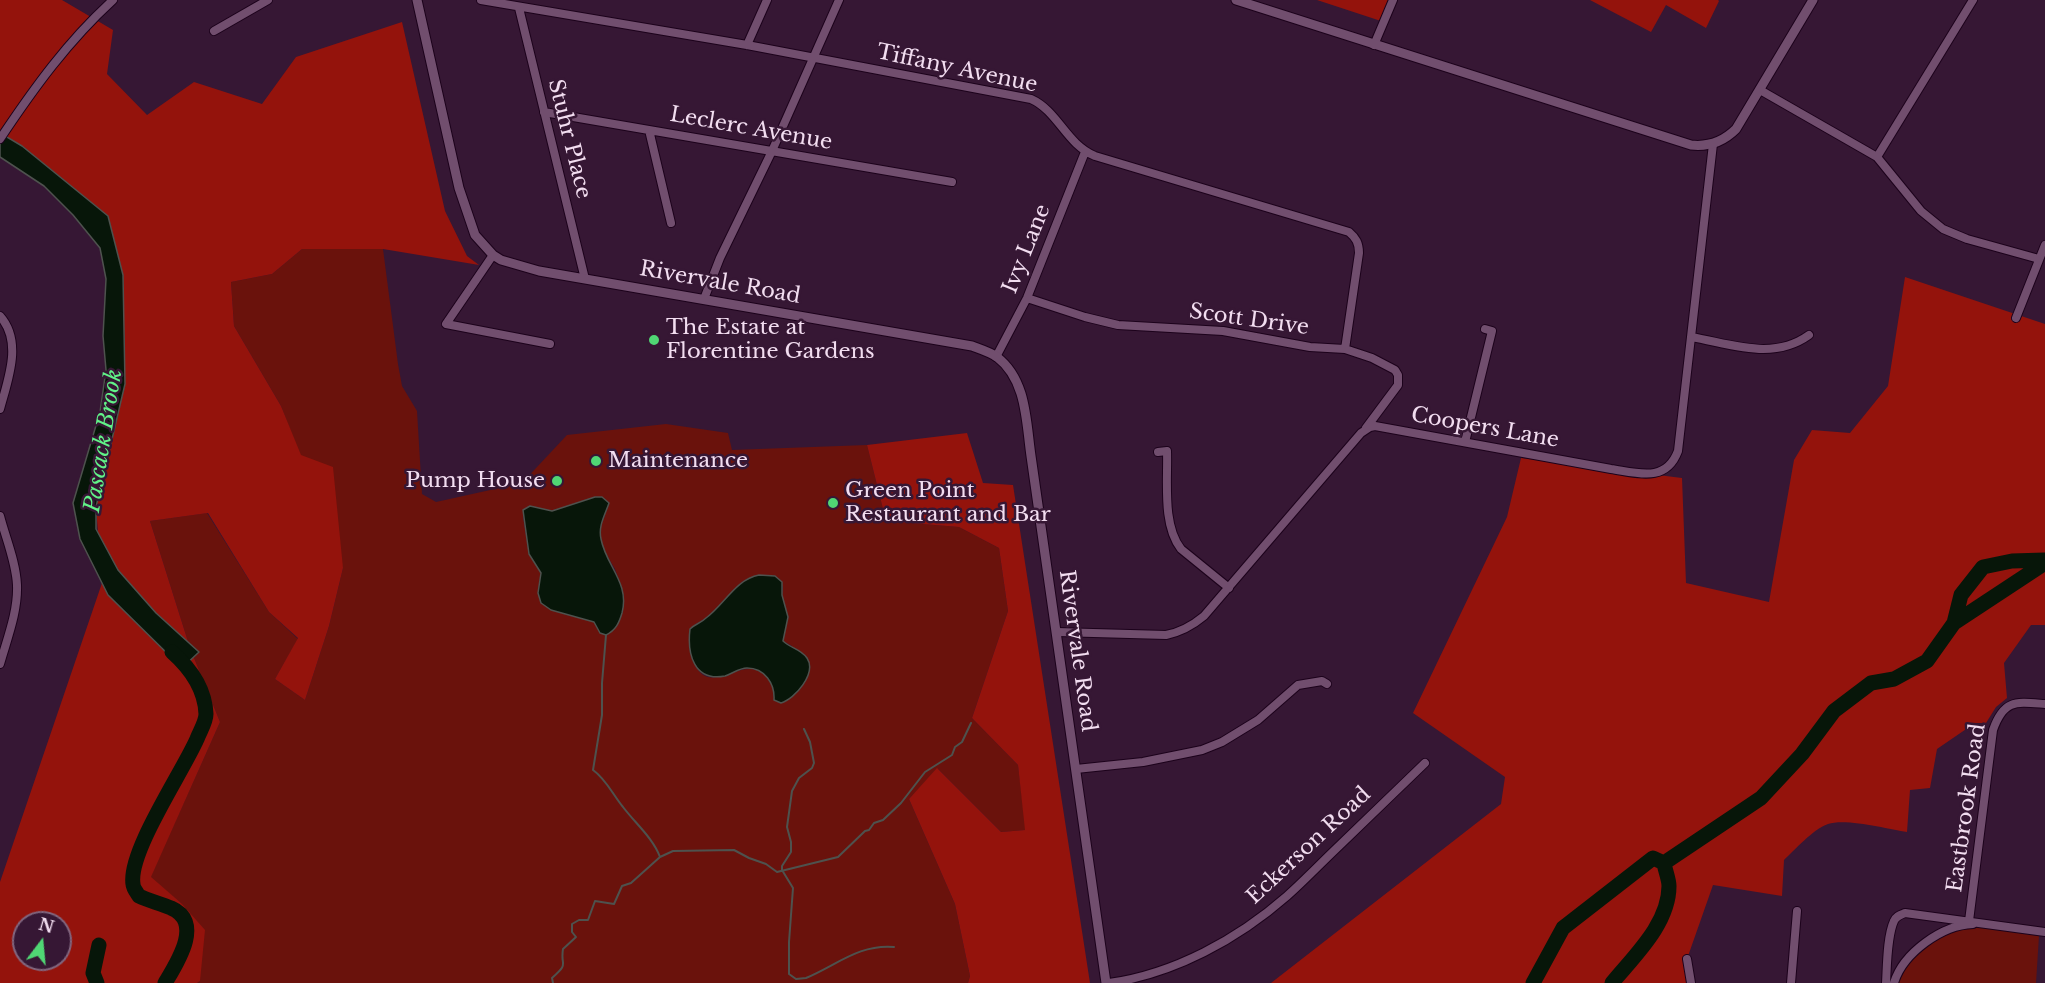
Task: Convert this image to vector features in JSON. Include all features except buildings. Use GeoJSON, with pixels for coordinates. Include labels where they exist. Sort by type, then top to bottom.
{"type":"FeatureCollection","features":[{"type":"Feature","properties":{"kind":"street"},"geometry":{"type":"LineString","coordinates":[[2,136],[60,55],[113,0]]}},
{"type":"Feature","properties":{"kind":"street"},"geometry":{"type":"LineString","coordinates":[[214,31],[268,0]]}},
{"type":"Feature","properties":{"kind":"street","name":"Rivervale Road"},"geometry":{"type":"LineString","coordinates":[[417,0],[459,188],[475,235],[493,255],[524,268],[961,343],[996,357],[1012,374],[1021,391],[1108,983]]}},
{"type":"Feature","properties":{"kind":"street","name":"Tiffany Avenue"},"geometry":{"type":"LineString","coordinates":[[481,0],[747,45],[1031,99],[1044,107],[1075,144],[1085,152],[1349,232],[1354,236],[1359,247],[1346,350]]}},
{"type":"Feature","properties":{"kind":"street"},"geometry":{"type":"LineString","coordinates":[[747,45],[767,0]]}},
{"type":"Feature","properties":{"kind":"street"},"geometry":{"type":"LineString","coordinates":[[704,299],[720,258],[772,151],[839,0]]}},
{"type":"Feature","properties":{"kind":"street"},"geometry":{"type":"LineString","coordinates":[[1236,0],[1691,145],[1713,144],[1736,129],[1813,0]]}},
{"type":"Feature","properties":{"kind":"street"},"geometry":{"type":"LineString","coordinates":[[1374,45],[1393,0]]}},
{"type":"Feature","properties":{"kind":"street"},"geometry":{"type":"LineString","coordinates":[[1877,157],[1973,0]]}},
{"type":"Feature","properties":{"kind":"street","name":"Stuhr Place"},"geometry":{"type":"LineString","coordinates":[[519,8],[585,279]]}},
{"type":"Feature","properties":{"kind":"street"},"geometry":{"type":"LineString","coordinates":[[1760,90],[1877,157],[1920,211],[1943,229],[1967,240],[2039,259]]}},
{"type":"Feature","properties":{"kind":"street","name":"Leclerc Avenue"},"geometry":{"type":"LineString","coordinates":[[544,112],[952,182]]}},
{"type":"Feature","properties":{"kind":"street"},"geometry":{"type":"LineString","coordinates":[[649,130],[671,223]]}},
{"type":"Feature","properties":{"kind":"street","name":"Coopers Lane"},"geometry":{"type":"LineString","coordinates":[[1365,429],[1376,426],[1646,474],[1658,472],[1672,464],[1678,451],[1713,144]]}},
{"type":"Feature","properties":{"kind":"street","name":"Ivy Lane"},"geometry":{"type":"LineString","coordinates":[[996,357],[1027,298],[1085,152]]}},
{"type":"Feature","properties":{"kind":"street"},"geometry":{"type":"LineString","coordinates":[[2016,318],[2045,245]]}},
{"type":"Feature","properties":{"kind":"street"},"geometry":{"type":"LineString","coordinates":[[493,255],[446,324],[550,344]]}},
{"type":"Feature","properties":{"kind":"street","name":"Scott Drive"},"geometry":{"type":"LineString","coordinates":[[1027,298],[1118,325],[1223,331],[1310,347],[1346,350],[1372,358],[1395,370],[1398,375],[1398,385],[1365,429]]}},
{"type":"Feature","properties":{"kind":"street"},"geometry":{"type":"LineString","coordinates":[[0,316],[11,336],[12,360],[0,409]]}},
{"type":"Feature","properties":{"kind":"street"},"geometry":{"type":"LineString","coordinates":[[1465,442],[1492,331],[1485,329]]}},
{"type":"Feature","properties":{"kind":"street"},"geometry":{"type":"LineString","coordinates":[[1691,337],[1765,350],[1787,347],[1809,335]]}},
{"type":"Feature","properties":{"kind":"street"},"geometry":{"type":"LineString","coordinates":[[1057,632],[1155,636],[1187,629],[1204,616],[1229,588],[1365,429]]}},
{"type":"Feature","properties":{"kind":"street"},"geometry":{"type":"LineString","coordinates":[[1158,452],[1167,451],[1169,522],[1175,541],[1181,549],[1229,588]]}},
{"type":"Feature","properties":{"kind":"street"},"geometry":{"type":"LineString","coordinates":[[0,516],[15,568],[17,586],[13,618],[0,664]]}},
{"type":"Feature","properties":{"kind":"street"},"geometry":{"type":"LineString","coordinates":[[1076,770],[1143,762],[1202,750],[1231,737],[1258,720],[1298,685],[1322,681],[1327,684]]}},
{"type":"Feature","properties":{"kind":"street","name":"Eastbrook Road"},"geometry":{"type":"LineString","coordinates":[[1969,921],[1993,730],[2002,710],[2010,704],[2022,702],[2045,704]]}},
{"type":"Feature","properties":{"kind":"street","name":"Eckerson Road"},"geometry":{"type":"LineString","coordinates":[[1108,983],[1133,980],[1188,959],[1255,921],[1307,878],[1425,763]]}},
{"type":"Feature","properties":{"kind":"street"},"geometry":{"type":"LineString","coordinates":[[1791,983],[1797,911]]}},
{"type":"Feature","properties":{"kind":"street"},"geometry":{"type":"LineString","coordinates":[[1886,983],[1891,932],[1894,921],[1900,915],[1912,913],[1984,925]]}},
{"type":"Feature","properties":{"kind":"street"},"geometry":{"type":"LineString","coordinates":[[1894,983],[1902,964],[1912,953],[1923,944],[1956,928],[1969,924],[2045,932]]}},
{"type":"Feature","properties":{"kind":"street"},"geometry":{"type":"LineString","coordinates":[[1687,959],[1690,983]]}},
{"type":"Feature","properties":{"kind":"shaded area"},"geometry":{"type":"Polygon","coordinates":[[[0,0],[62,0],[113,30],[107,74],[147,115],[194,82],[262,104],[296,57],[402,22],[445,211],[467,256],[479,265],[383,249],[302,249],[272,274],[231,282],[234,326],[281,406],[301,455],[333,467],[343,568],[329,626],[305,700],[275,679],[298,638],[269,612],[208,513],[150,521],[190,648],[220,722],[151,877],[181,903],[205,930],[200,981],[197,983],[0,983],[0,882],[102,583],[96,507],[125,384],[123,275],[108,216],[22,146],[0,133],[0,0]]]}},
{"type":"Feature","properties":{"kind":"shaded area"},"geometry":{"type":"Polygon","coordinates":[[[1317,0],[1395,0],[1384,22],[1317,0]]]}},
{"type":"Feature","properties":{"kind":"shaded area"},"geometry":{"type":"Polygon","coordinates":[[[1590,0],[1719,1],[1706,28],[1666,5],[1651,32],[1590,0]]]}},
{"type":"Feature","properties":{"kind":"shaded area"},"geometry":{"type":"Polygon","coordinates":[[[302,249],[383,249],[402,386],[417,411],[422,494],[436,502],[522,483],[567,435],[666,424],[728,433],[732,450],[867,445],[886,521],[959,527],[999,548],[1008,611],[972,718],[1018,765],[1026,830],[1001,832],[938,769],[909,799],[955,904],[970,976],[968,983],[197,983],[200,981],[181,903],[150,878],[220,722],[190,648],[150,521],[207,513],[269,612],[298,639],[275,679],[305,700],[329,626],[343,568],[281,406],[234,326],[231,282],[272,274],[302,249]],[[595,497],[552,511],[539,509],[523,517],[529,554],[541,573],[538,593],[551,610],[594,622],[600,632],[624,604],[615,569],[603,549],[600,536],[600,526],[605,516],[602,497],[595,497]],[[759,575],[742,582],[713,612],[694,626],[690,638],[693,660],[705,676],[718,677],[752,669],[763,673],[768,678],[774,697],[794,693],[799,690],[792,646],[783,641],[787,614],[782,595],[783,587],[774,576],[759,575]]]}},
{"type":"Feature","properties":{"kind":"shaded area"},"geometry":{"type":"Polygon","coordinates":[[[1905,277],[2045,324],[2045,625],[2031,625],[2004,663],[2007,698],[1996,707],[1986,723],[1975,723],[1937,749],[1930,788],[1910,790],[1907,832],[1845,822],[1836,822],[1822,827],[1810,835],[1784,860],[1782,896],[1713,885],[1687,959],[1691,983],[1271,983],[1501,804],[1505,777],[1413,713],[1507,517],[1521,458],[1682,478],[1686,583],[1769,602],[1794,460],[1812,430],[1850,433],[1888,386],[1905,277]]]}},
{"type":"Feature","properties":{"kind":"shaded area"},"geometry":{"type":"Polygon","coordinates":[[[967,433],[983,483],[1013,485],[1090,983],[968,983],[970,976],[955,904],[909,799],[937,768],[1001,832],[1025,830],[1018,765],[972,718],[1008,611],[999,548],[959,527],[886,521],[867,445],[967,433]]]}},
{"type":"Feature","properties":{"kind":"shaded area"},"geometry":{"type":"Polygon","coordinates":[[[1972,926],[2039,936],[2036,983],[1896,983],[1910,961],[1927,946],[1947,934],[1972,926]]]}},
{"type":"Feature","properties":{"kind":"water"},"geometry":{"type":"Polygon","coordinates":[[[0,133],[22,146],[108,216],[123,275],[125,384],[96,507],[96,529],[118,570],[156,613],[199,652],[182,668],[108,595],[80,539],[73,503],[100,412],[106,370],[103,336],[106,279],[100,248],[73,215],[44,186],[0,157],[0,133]]]}},
{"type":"Feature","properties":{"kind":"water"},"geometry":{"type":"Polygon","coordinates":[[[595,497],[602,497],[609,503],[600,534],[604,549],[620,584],[624,602],[618,623],[606,635],[600,633],[594,622],[551,610],[541,603],[538,593],[541,573],[529,554],[523,510],[530,506],[552,511],[595,497]]]}},
{"type":"Feature","properties":{"kind":"water"},"geometry":{"type":"Polygon","coordinates":[[[775,576],[782,582],[782,595],[788,617],[783,641],[805,655],[809,664],[807,678],[803,685],[787,701],[781,703],[774,700],[773,688],[764,674],[747,668],[725,676],[706,675],[695,664],[690,648],[690,629],[713,613],[737,587],[751,577],[775,576]]]}},
{"type":"Feature","properties":{"kind":"waterway"},"geometry":{"type":"LineString","coordinates":[[1954,623],[1961,595],[1983,567],[2012,561],[2045,560]]}},
{"type":"Feature","properties":{"kind":"waterway"},"geometry":{"type":"LineString","coordinates":[[1533,983],[1563,928],[1653,858],[1664,863],[1761,798],[1802,754],[1834,711],[1871,683],[1894,679],[1927,661],[1954,623],[2045,563]]}},
{"type":"Feature","properties":{"kind":"waterway"},"geometry":{"type":"LineString","coordinates":[[606,635],[602,715],[593,770],[602,778],[648,837],[660,857]]}},
{"type":"Feature","properties":{"kind":"waterway","name":"Pascack Brook"},"geometry":{"type":"LineString","coordinates":[[165,983],[185,943],[186,923],[181,914],[171,908],[139,896],[133,886],[134,870],[147,833],[190,754],[206,714],[200,687],[185,665],[172,652]]}},
{"type":"Feature","properties":{"kind":"waterway"},"geometry":{"type":"LineString","coordinates":[[553,983],[552,978],[563,967],[563,949],[576,937],[572,932],[572,924],[579,920],[588,920],[595,901],[614,904],[622,886],[631,883],[660,857],[673,851],[734,850],[766,864],[777,872],[838,857],[874,823],[883,820],[901,803],[925,772],[952,755],[955,747],[962,742],[971,723]]}},
{"type":"Feature","properties":{"kind":"waterway"},"geometry":{"type":"LineString","coordinates":[[804,729],[810,742],[814,763],[812,768],[799,778],[792,791],[787,827],[791,852],[782,866],[793,888],[789,974],[796,979],[806,978],[859,952],[881,947],[894,947]]}},
{"type":"Feature","properties":{"kind":"waterway"},"geometry":{"type":"LineString","coordinates":[[1612,983],[1649,939],[1663,913],[1669,886],[1664,863]]}},
{"type":"Feature","properties":{"kind":"waterway"},"geometry":{"type":"LineString","coordinates":[[97,983],[93,973],[99,945]]}},
{"type":"Feature","properties":{"kind":"place","name":"The Estate at Florentine Gardens"},"geometry":{"type":"Point","coordinates":[654,340]}},
{"type":"Feature","properties":{"kind":"place","name":"Maintenance"},"geometry":{"type":"Point","coordinates":[596,461]}},
{"type":"Feature","properties":{"kind":"place","name":"Pump House"},"geometry":{"type":"Point","coordinates":[557,481]}},
{"type":"Feature","properties":{"kind":"place","name":"Green Point Restaurant and Bar"},"geometry":{"type":"Point","coordinates":[833,503]}}]}
